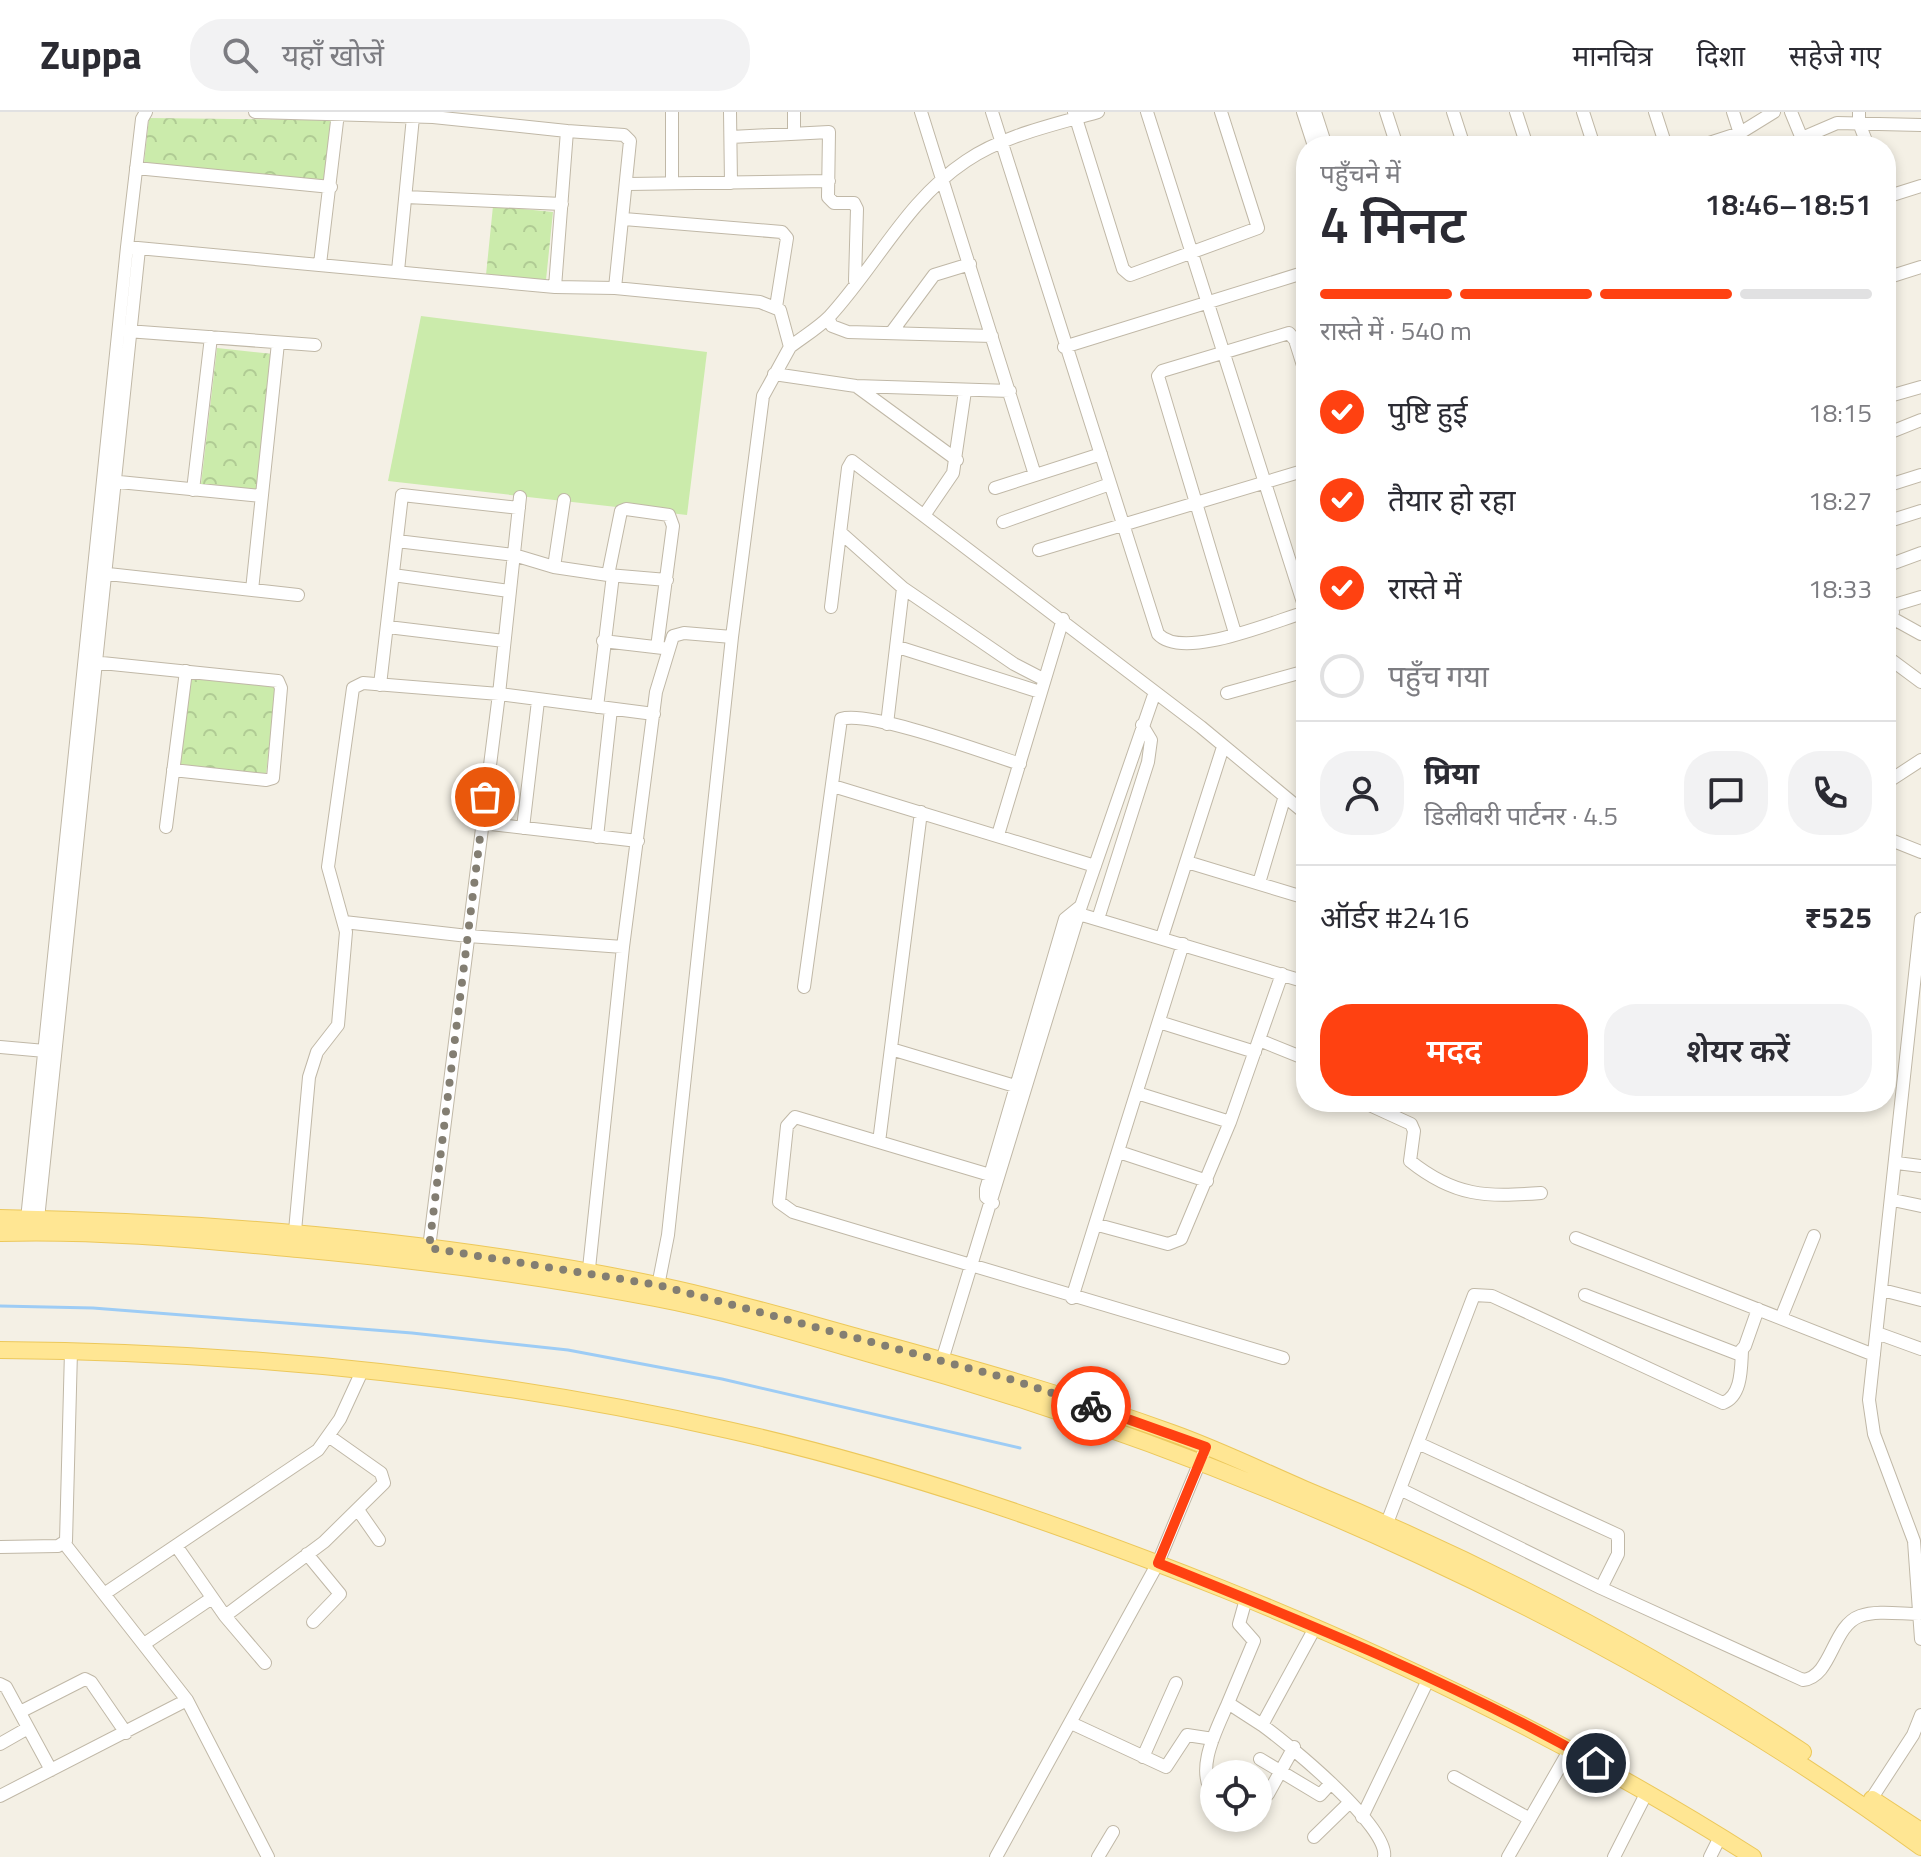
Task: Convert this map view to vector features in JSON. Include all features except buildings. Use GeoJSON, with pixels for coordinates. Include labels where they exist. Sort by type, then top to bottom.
{"type":"FeatureCollection","features":[{"type":"Feature","properties":{"kind":"main road"},"geometry":{"type":"LineString","coordinates":[[0,1218],[147,1221],[295,1231],[429,1248],[657,1291],[940,1367],[1026,1384],[1206,1447],[1387,1523],[1518,1586],[1654,1658],[1735,1707],[1869,1803],[1921,1847]]}},
{"type":"Feature","properties":{"kind":"main road"},"geometry":{"type":"LineString","coordinates":[[0,1233],[149,1237],[359,1255],[587,1280]]}},
{"type":"Feature","properties":{"kind":"main road"},"geometry":{"type":"LineString","coordinates":[[0,1350],[71,1351],[363,1369],[540,1393],[745,1434],[952,1491],[1088,1536],[1316,1626],[1429,1678],[1570,1749],[1753,1857]]}},
{"type":"Feature","properties":{"kind":"main road"},"geometry":{"type":"LineString","coordinates":[[940,1367],[1287,1497],[1424,1559],[1625,1659],[1921,1831]]}},
{"type":"Feature","properties":{"kind":"street"},"geometry":{"type":"LineString","coordinates":[[32,1219],[127,331],[136,168],[146,112]]}},
{"type":"Feature","properties":{"kind":"street"},"geometry":{"type":"LineString","coordinates":[[255,112],[413,117],[628,137],[631,146],[628,184],[615,288]]}},
{"type":"Feature","properties":{"kind":"street"},"geometry":{"type":"LineString","coordinates":[[672,112],[672,183]]}},
{"type":"Feature","properties":{"kind":"street"},"geometry":{"type":"LineString","coordinates":[[730,112],[731,183]]}},
{"type":"Feature","properties":{"kind":"street"},"geometry":{"type":"LineString","coordinates":[[794,112],[794,133]]}},
{"type":"Feature","properties":{"kind":"street"},"geometry":{"type":"LineString","coordinates":[[921,112],[1035,475]]}},
{"type":"Feature","properties":{"kind":"street"},"geometry":{"type":"LineString","coordinates":[[992,112],[1064,347],[1162,639],[1198,644],[1296,615]]}},
{"type":"Feature","properties":{"kind":"street"},"geometry":{"type":"LineString","coordinates":[[790,347],[828,318],[907,214],[943,178],[969,158],[1001,142],[1075,115],[1098,112]]}},
{"type":"Feature","properties":{"kind":"street"},"geometry":{"type":"LineString","coordinates":[[1147,112],[1296,582]]}},
{"type":"Feature","properties":{"kind":"street"},"geometry":{"type":"LineString","coordinates":[[1075,115],[1126,273],[1136,274],[1258,228],[1221,112]]}},
{"type":"Feature","properties":{"kind":"street"},"geometry":{"type":"LineString","coordinates":[[1303,112],[1311,136]]}},
{"type":"Feature","properties":{"kind":"street"},"geometry":{"type":"LineString","coordinates":[[1315,112],[1323,136]]}},
{"type":"Feature","properties":{"kind":"street"},"geometry":{"type":"LineString","coordinates":[[1386,112],[1394,136]]}},
{"type":"Feature","properties":{"kind":"street"},"geometry":{"type":"LineString","coordinates":[[1453,112],[1461,136]]}},
{"type":"Feature","properties":{"kind":"street"},"geometry":{"type":"LineString","coordinates":[[1516,112],[1524,136]]}},
{"type":"Feature","properties":{"kind":"street"},"geometry":{"type":"LineString","coordinates":[[1583,112],[1591,136]]}},
{"type":"Feature","properties":{"kind":"street"},"geometry":{"type":"LineString","coordinates":[[1655,112],[1663,136]]}},
{"type":"Feature","properties":{"kind":"street"},"geometry":{"type":"LineString","coordinates":[[1733,112],[1741,136]]}},
{"type":"Feature","properties":{"kind":"street"},"geometry":{"type":"LineString","coordinates":[[1731,136],[1774,112]]}},
{"type":"Feature","properties":{"kind":"street"},"geometry":{"type":"LineString","coordinates":[[1791,112],[1801,136]]}},
{"type":"Feature","properties":{"kind":"street"},"geometry":{"type":"LineString","coordinates":[[320,264],[338,113]]}},
{"type":"Feature","properties":{"kind":"street"},"geometry":{"type":"LineString","coordinates":[[398,271],[413,117]]}},
{"type":"Feature","properties":{"kind":"street"},"geometry":{"type":"LineString","coordinates":[[1811,136],[1825,126],[1859,117],[1921,125]]}},
{"type":"Feature","properties":{"kind":"street"},"geometry":{"type":"LineString","coordinates":[[555,287],[567,131]]}},
{"type":"Feature","properties":{"kind":"street"},"geometry":{"type":"LineString","coordinates":[[731,137],[829,132],[831,202],[849,201],[857,209],[855,282]]}},
{"type":"Feature","properties":{"kind":"street"},"geometry":{"type":"LineString","coordinates":[[136,168],[331,187]]}},
{"type":"Feature","properties":{"kind":"street"},"geometry":{"type":"LineString","coordinates":[[628,184],[829,181]]}},
{"type":"Feature","properties":{"kind":"street"},"geometry":{"type":"LineString","coordinates":[[1896,192],[1921,186]]}},
{"type":"Feature","properties":{"kind":"street"},"geometry":{"type":"LineString","coordinates":[[406,197],[562,204]]}},
{"type":"Feature","properties":{"kind":"street"},"geometry":{"type":"LineString","coordinates":[[624,219],[782,232],[787,238],[776,307]]}},
{"type":"Feature","properties":{"kind":"street"},"geometry":{"type":"LineString","coordinates":[[133,248],[555,287],[615,288],[760,302],[776,307],[783,316],[790,347],[787,359],[774,374],[763,396],[732,637],[668,1235],[657,1291]]}},
{"type":"Feature","properties":{"kind":"street"},"geometry":{"type":"LineString","coordinates":[[891,333],[934,275],[970,264]]}},
{"type":"Feature","properties":{"kind":"street"},"geometry":{"type":"LineString","coordinates":[[1896,275],[1921,267]]}},
{"type":"Feature","properties":{"kind":"street"},"geometry":{"type":"LineString","coordinates":[[1064,347],[1296,275]]}},
{"type":"Feature","properties":{"kind":"street"},"geometry":{"type":"LineString","coordinates":[[828,318],[839,330],[992,336]]}},
{"type":"Feature","properties":{"kind":"street"},"geometry":{"type":"LineString","coordinates":[[127,331],[315,345]]}},
{"type":"Feature","properties":{"kind":"street"},"geometry":{"type":"LineString","coordinates":[[1235,633],[1158,376],[1162,371],[1289,333],[1296,343]]}},
{"type":"Feature","properties":{"kind":"street"},"geometry":{"type":"LineString","coordinates":[[193,490],[211,337]]}},
{"type":"Feature","properties":{"kind":"street"},"geometry":{"type":"LineString","coordinates":[[252,590],[278,343]]}},
{"type":"Feature","properties":{"kind":"street"},"geometry":{"type":"LineString","coordinates":[[774,374],[856,386],[1010,391]]}},
{"type":"Feature","properties":{"kind":"street"},"geometry":{"type":"LineString","coordinates":[[856,386],[957,460]]}},
{"type":"Feature","properties":{"kind":"street"},"geometry":{"type":"LineString","coordinates":[[1896,394],[1921,387]]}},
{"type":"Feature","properties":{"kind":"street"},"geometry":{"type":"LineString","coordinates":[[925,514],[953,473],[965,391]]}},
{"type":"Feature","properties":{"kind":"street"},"geometry":{"type":"LineString","coordinates":[[1896,430],[1921,420]]}},
{"type":"Feature","properties":{"kind":"street"},"geometry":{"type":"LineString","coordinates":[[995,488],[1101,454]]}},
{"type":"Feature","properties":{"kind":"street"},"geometry":{"type":"LineString","coordinates":[[831,607],[848,468],[852,461],[1063,619],[1296,807]]}},
{"type":"Feature","properties":{"kind":"street"},"geometry":{"type":"LineString","coordinates":[[1039,550],[1198,505],[1296,473]]}},
{"type":"Feature","properties":{"kind":"street"},"geometry":{"type":"LineString","coordinates":[[1896,483],[1921,475]]}},
{"type":"Feature","properties":{"kind":"street"},"geometry":{"type":"LineString","coordinates":[[380,685],[404,480]]}},
{"type":"Feature","properties":{"kind":"street"},"geometry":{"type":"LineString","coordinates":[[110,482],[261,496]]}},
{"type":"Feature","properties":{"kind":"street"},"geometry":{"type":"LineString","coordinates":[[1003,522],[1110,484]]}},
{"type":"Feature","properties":{"kind":"street"},"geometry":{"type":"LineString","coordinates":[[402,495],[519,503],[499,694],[429,1248]]}},
{"type":"Feature","properties":{"kind":"street"},"geometry":{"type":"LineString","coordinates":[[554,567],[564,500]]}},
{"type":"Feature","properties":{"kind":"street"},"geometry":{"type":"LineString","coordinates":[[587,1280],[623,947],[662,648],[672,518],[666,514],[626,509],[617,518],[597,707]]}},
{"type":"Feature","properties":{"kind":"street"},"geometry":{"type":"LineString","coordinates":[[1896,519],[1921,511]]}},
{"type":"Feature","properties":{"kind":"street"},"geometry":{"type":"LineString","coordinates":[[840,532],[903,588],[1041,686]]}},
{"type":"Feature","properties":{"kind":"street"},"geometry":{"type":"LineString","coordinates":[[397,541],[514,555],[554,567],[667,580]]}},
{"type":"Feature","properties":{"kind":"street"},"geometry":{"type":"LineString","coordinates":[[1896,562],[1921,553]]}},
{"type":"Feature","properties":{"kind":"street"},"geometry":{"type":"LineString","coordinates":[[100,573],[298,595]]}},
{"type":"Feature","properties":{"kind":"street"},"geometry":{"type":"LineString","coordinates":[[393,575],[509,591]]}},
{"type":"Feature","properties":{"kind":"street"},"geometry":{"type":"LineString","coordinates":[[887,724],[903,588]]}},
{"type":"Feature","properties":{"kind":"street"},"geometry":{"type":"LineString","coordinates":[[1896,606],[1921,597]]}},
{"type":"Feature","properties":{"kind":"street"},"geometry":{"type":"LineString","coordinates":[[1896,613],[1921,634]]}},
{"type":"Feature","properties":{"kind":"street"},"geometry":{"type":"LineString","coordinates":[[998,835],[1063,619]]}},
{"type":"Feature","properties":{"kind":"street"},"geometry":{"type":"LineString","coordinates":[[388,627],[504,641]]}},
{"type":"Feature","properties":{"kind":"street"},"geometry":{"type":"LineString","coordinates":[[662,648],[679,633],[732,637]]}},
{"type":"Feature","properties":{"kind":"street"},"geometry":{"type":"LineString","coordinates":[[603,641],[662,648]]}},
{"type":"Feature","properties":{"kind":"street"},"geometry":{"type":"LineString","coordinates":[[898,647],[1041,686]]}},
{"type":"Feature","properties":{"kind":"street"},"geometry":{"type":"LineString","coordinates":[[91,662],[278,681],[281,688],[274,775],[266,780],[173,770]]}},
{"type":"Feature","properties":{"kind":"street"},"geometry":{"type":"LineString","coordinates":[[32,1219],[45,1051],[91,662]]}},
{"type":"Feature","properties":{"kind":"street"},"geometry":{"type":"LineString","coordinates":[[1896,663],[1921,682]]}},
{"type":"Feature","properties":{"kind":"street"},"geometry":{"type":"LineString","coordinates":[[166,827],[186,671]]}},
{"type":"Feature","properties":{"kind":"street"},"geometry":{"type":"LineString","coordinates":[[1227,693],[1296,674]]}},
{"type":"Feature","properties":{"kind":"street"},"geometry":{"type":"LineString","coordinates":[[295,1231],[309,1077],[317,1052],[338,1025],[346,951],[344,922],[329,882],[328,867],[351,695],[356,684],[499,694],[654,714]]}},
{"type":"Feature","properties":{"kind":"street"},"geometry":{"type":"LineString","coordinates":[[940,1367],[993,1203],[1080,910],[1155,692]]}},
{"type":"Feature","properties":{"kind":"street"},"geometry":{"type":"LineString","coordinates":[[523,828],[538,701]]}},
{"type":"Feature","properties":{"kind":"street"},"geometry":{"type":"LineString","coordinates":[[597,837],[611,709]]}},
{"type":"Feature","properties":{"kind":"street"},"geometry":{"type":"LineString","coordinates":[[804,987],[841,719],[855,717],[887,724],[1020,764]]}},
{"type":"Feature","properties":{"kind":"street"},"geometry":{"type":"LineString","coordinates":[[1098,919],[1148,762],[1151,740],[1142,725]]}},
{"type":"Feature","properties":{"kind":"street"},"geometry":{"type":"LineString","coordinates":[[1162,937],[1223,747]]}},
{"type":"Feature","properties":{"kind":"street"},"geometry":{"type":"LineString","coordinates":[[1896,776],[1921,760]]}},
{"type":"Feature","properties":{"kind":"street"},"geometry":{"type":"LineString","coordinates":[[833,786],[1095,866]]}},
{"type":"Feature","properties":{"kind":"street"},"geometry":{"type":"LineString","coordinates":[[1259,883],[1284,799]]}},
{"type":"Feature","properties":{"kind":"street"},"geometry":{"type":"LineString","coordinates":[[879,1142],[921,812]]}},
{"type":"Feature","properties":{"kind":"street"},"geometry":{"type":"LineString","coordinates":[[482,823],[638,841]]}},
{"type":"Feature","properties":{"kind":"street"},"geometry":{"type":"LineString","coordinates":[[1896,842],[1921,852]]}},
{"type":"Feature","properties":{"kind":"street"},"geometry":{"type":"LineString","coordinates":[[1187,862],[1296,895]]}},
{"type":"Feature","properties":{"kind":"street"},"geometry":{"type":"LineString","coordinates":[[1080,910],[1098,919],[1296,979]]}},
{"type":"Feature","properties":{"kind":"street"},"geometry":{"type":"LineString","coordinates":[[993,1203],[985,1195],[1015,1086],[1065,919],[1080,910]]}},
{"type":"Feature","properties":{"kind":"street"},"geometry":{"type":"LineString","coordinates":[[1921,919],[1869,1400],[1872,1426],[1918,1540],[1921,1639]]}},
{"type":"Feature","properties":{"kind":"street"},"geometry":{"type":"LineString","coordinates":[[344,922],[468,936],[623,947]]}},
{"type":"Feature","properties":{"kind":"street"},"geometry":{"type":"LineString","coordinates":[[1072,1298],[1098,1225],[1183,944]]}},
{"type":"Feature","properties":{"kind":"street"},"geometry":{"type":"LineString","coordinates":[[1098,1225],[1176,1244],[1184,1235],[1230,1122],[1282,974]]}},
{"type":"Feature","properties":{"kind":"street"},"geometry":{"type":"LineString","coordinates":[[1159,1022],[1296,1056]]}},
{"type":"Feature","properties":{"kind":"street"},"geometry":{"type":"LineString","coordinates":[[0,1047],[45,1051]]}},
{"type":"Feature","properties":{"kind":"street"},"geometry":{"type":"LineString","coordinates":[[891,1049],[1015,1086]]}},
{"type":"Feature","properties":{"kind":"street"},"geometry":{"type":"LineString","coordinates":[[1905,1084],[1921,1086]]}},
{"type":"Feature","properties":{"kind":"street"},"geometry":{"type":"LineString","coordinates":[[1137,1093],[1230,1122]]}},
{"type":"Feature","properties":{"kind":"street"},"geometry":{"type":"LineString","coordinates":[[1385,1112],[1411,1124],[1414,1131],[1410,1161],[1429,1176],[1478,1195],[1541,1193]]}},
{"type":"Feature","properties":{"kind":"street"},"geometry":{"type":"LineString","coordinates":[[990,1175],[801,1117],[791,1118],[787,1126],[780,1206],[1072,1298],[1283,1358]]}},
{"type":"Feature","properties":{"kind":"street"},"geometry":{"type":"LineString","coordinates":[[1119,1152],[1207,1181]]}},
{"type":"Feature","properties":{"kind":"street"},"geometry":{"type":"LineString","coordinates":[[1897,1163],[1921,1166]]}},
{"type":"Feature","properties":{"kind":"street"},"geometry":{"type":"LineString","coordinates":[[1893,1200],[1921,1206]]}},
{"type":"Feature","properties":{"kind":"street"},"geometry":{"type":"LineString","coordinates":[[1781,1318],[1814,1236]]}},
{"type":"Feature","properties":{"kind":"street"},"geometry":{"type":"LineString","coordinates":[[1576,1238],[1874,1355]]}},
{"type":"Feature","properties":{"kind":"street"},"geometry":{"type":"LineString","coordinates":[[1882,1290],[1921,1300]]}},
{"type":"Feature","properties":{"kind":"street"},"geometry":{"type":"LineString","coordinates":[[1387,1523],[1420,1444],[1470,1301],[1480,1293],[1723,1403],[1732,1398],[1742,1351],[1758,1309]]}},
{"type":"Feature","properties":{"kind":"street"},"geometry":{"type":"LineString","coordinates":[[1585,1295],[1732,1353],[1742,1351]]}},
{"type":"Feature","properties":{"kind":"street"},"geometry":{"type":"LineString","coordinates":[[1877,1333],[1921,1349]]}},
{"type":"Feature","properties":{"kind":"street"},"geometry":{"type":"LineString","coordinates":[[71,1351],[64,1543],[187,1700],[268,1857]]}},
{"type":"Feature","properties":{"kind":"street"},"geometry":{"type":"LineString","coordinates":[[104,1594],[307,1459],[330,1437],[363,1369]]}},
{"type":"Feature","properties":{"kind":"street"},"geometry":{"type":"LineString","coordinates":[[225,1616],[307,1554],[381,1487],[384,1478],[330,1437]]}},
{"type":"Feature","properties":{"kind":"street"},"geometry":{"type":"LineString","coordinates":[[1420,1444],[1618,1535],[1618,1554],[1601,1588]]}},
{"type":"Feature","properties":{"kind":"street"},"geometry":{"type":"LineString","coordinates":[[996,1857],[1158,1563],[1206,1447]]}},
{"type":"Feature","properties":{"kind":"street"},"geometry":{"type":"LineString","coordinates":[[1400,1489],[1601,1588],[1803,1680],[1817,1674],[1850,1621],[1868,1614],[1919,1614]]}},
{"type":"Feature","properties":{"kind":"street"},"geometry":{"type":"LineString","coordinates":[[358,1510],[379,1540]]}},
{"type":"Feature","properties":{"kind":"street"},"geometry":{"type":"LineString","coordinates":[[0,1547],[64,1543]]}},
{"type":"Feature","properties":{"kind":"street"},"geometry":{"type":"LineString","coordinates":[[177,1547],[225,1616],[265,1663]]}},
{"type":"Feature","properties":{"kind":"street"},"geometry":{"type":"LineString","coordinates":[[307,1554],[340,1594],[313,1622]]}},
{"type":"Feature","properties":{"kind":"street"},"geometry":{"type":"LineString","coordinates":[[144,1644],[212,1598]]}},
{"type":"Feature","properties":{"kind":"street"},"geometry":{"type":"LineString","coordinates":[[1209,1760],[1213,1739],[1254,1641],[1239,1624],[1246,1599]]}},
{"type":"Feature","properties":{"kind":"street"},"geometry":{"type":"LineString","coordinates":[[1262,1725],[1316,1626]]}},
{"type":"Feature","properties":{"kind":"street"},"geometry":{"type":"LineString","coordinates":[[1362,1817],[1429,1678]]}},
{"type":"Feature","properties":{"kind":"street"},"geometry":{"type":"LineString","coordinates":[[20,1712],[85,1679],[91,1682],[126,1733]]}},
{"type":"Feature","properties":{"kind":"street"},"geometry":{"type":"LineString","coordinates":[[1143,1757],[1176,1683]]}},
{"type":"Feature","properties":{"kind":"street"},"geometry":{"type":"LineString","coordinates":[[0,1684],[6,1687],[51,1770]]}},
{"type":"Feature","properties":{"kind":"street"},"geometry":{"type":"LineString","coordinates":[[0,1796],[187,1700]]}},
{"type":"Feature","properties":{"kind":"street"},"geometry":{"type":"LineString","coordinates":[[1228,1703],[1294,1747],[1331,1783],[1350,1802],[1384,1847],[1384,1857]]}},
{"type":"Feature","properties":{"kind":"street"},"geometry":{"type":"LineString","coordinates":[[1869,1803],[1913,1735],[1921,1715]]}},
{"type":"Feature","properties":{"kind":"street"},"geometry":{"type":"LineString","coordinates":[[1071,1723],[1169,1766],[1187,1735],[1213,1739]]}},
{"type":"Feature","properties":{"kind":"street"},"geometry":{"type":"LineString","coordinates":[[0,1744],[28,1728]]}},
{"type":"Feature","properties":{"kind":"street"},"geometry":{"type":"LineString","coordinates":[[1272,1786],[1294,1747]]}},
{"type":"Feature","properties":{"kind":"street"},"geometry":{"type":"LineString","coordinates":[[1508,1857],[1570,1749]]}},
{"type":"Feature","properties":{"kind":"street"},"geometry":{"type":"LineString","coordinates":[[1260,1759],[1320,1795],[1331,1783]]}},
{"type":"Feature","properties":{"kind":"street"},"geometry":{"type":"LineString","coordinates":[[1454,1777],[1530,1819]]}},
{"type":"Feature","properties":{"kind":"street"},"geometry":{"type":"LineString","coordinates":[[1614,1857],[1647,1792]]}},
{"type":"Feature","properties":{"kind":"street"},"geometry":{"type":"LineString","coordinates":[[1314,1837],[1350,1802]]}},
{"type":"Feature","properties":{"kind":"street"},"geometry":{"type":"LineString","coordinates":[[1098,1857],[1113,1832]]}},
{"type":"Feature","properties":{"kind":"street"},"geometry":{"type":"LineString","coordinates":[[1710,1857],[1720,1837]]}},
{"type":"Feature","properties":{"kind":"green space"},"geometry":{"type":"Polygon","coordinates":[[[149,118],[331,120],[324,182],[144,163],[149,118]]]}},
{"type":"Feature","properties":{"kind":"green space"},"geometry":{"type":"Polygon","coordinates":[[[493,206],[553,212],[546,280],[486,275],[493,206]]]}},
{"type":"Feature","properties":{"kind":"green space"},"geometry":{"type":"Polygon","coordinates":[[[421,316],[707,352],[687,515],[388,481],[421,316]]]}},
{"type":"Feature","properties":{"kind":"green space"},"geometry":{"type":"Polygon","coordinates":[[[217,348],[273,354],[257,491],[201,484],[217,348]]]}},
{"type":"Feature","properties":{"kind":"green space"},"geometry":{"type":"Polygon","coordinates":[[[190,677],[276,687],[266,775],[179,765],[190,677]]]}},
{"type":"Feature","properties":{"kind":"waterway"},"geometry":{"type":"LineString","coordinates":[[0,1306],[93,1308],[412,1333],[568,1350],[722,1379],[1020,1448]]}},
{"type":"Feature","properties":{"kind":"way so far"},"geometry":{"type":"LineString","coordinates":[[485,797],[429,1248],[658,1285],[1013,1380],[1091,1406]]}},
{"type":"Feature","properties":{"kind":"route"},"geometry":{"type":"LineString","coordinates":[[1091,1406],[1206,1447],[1158,1563],[1316,1626],[1429,1678],[1596,1763]]}}]}
